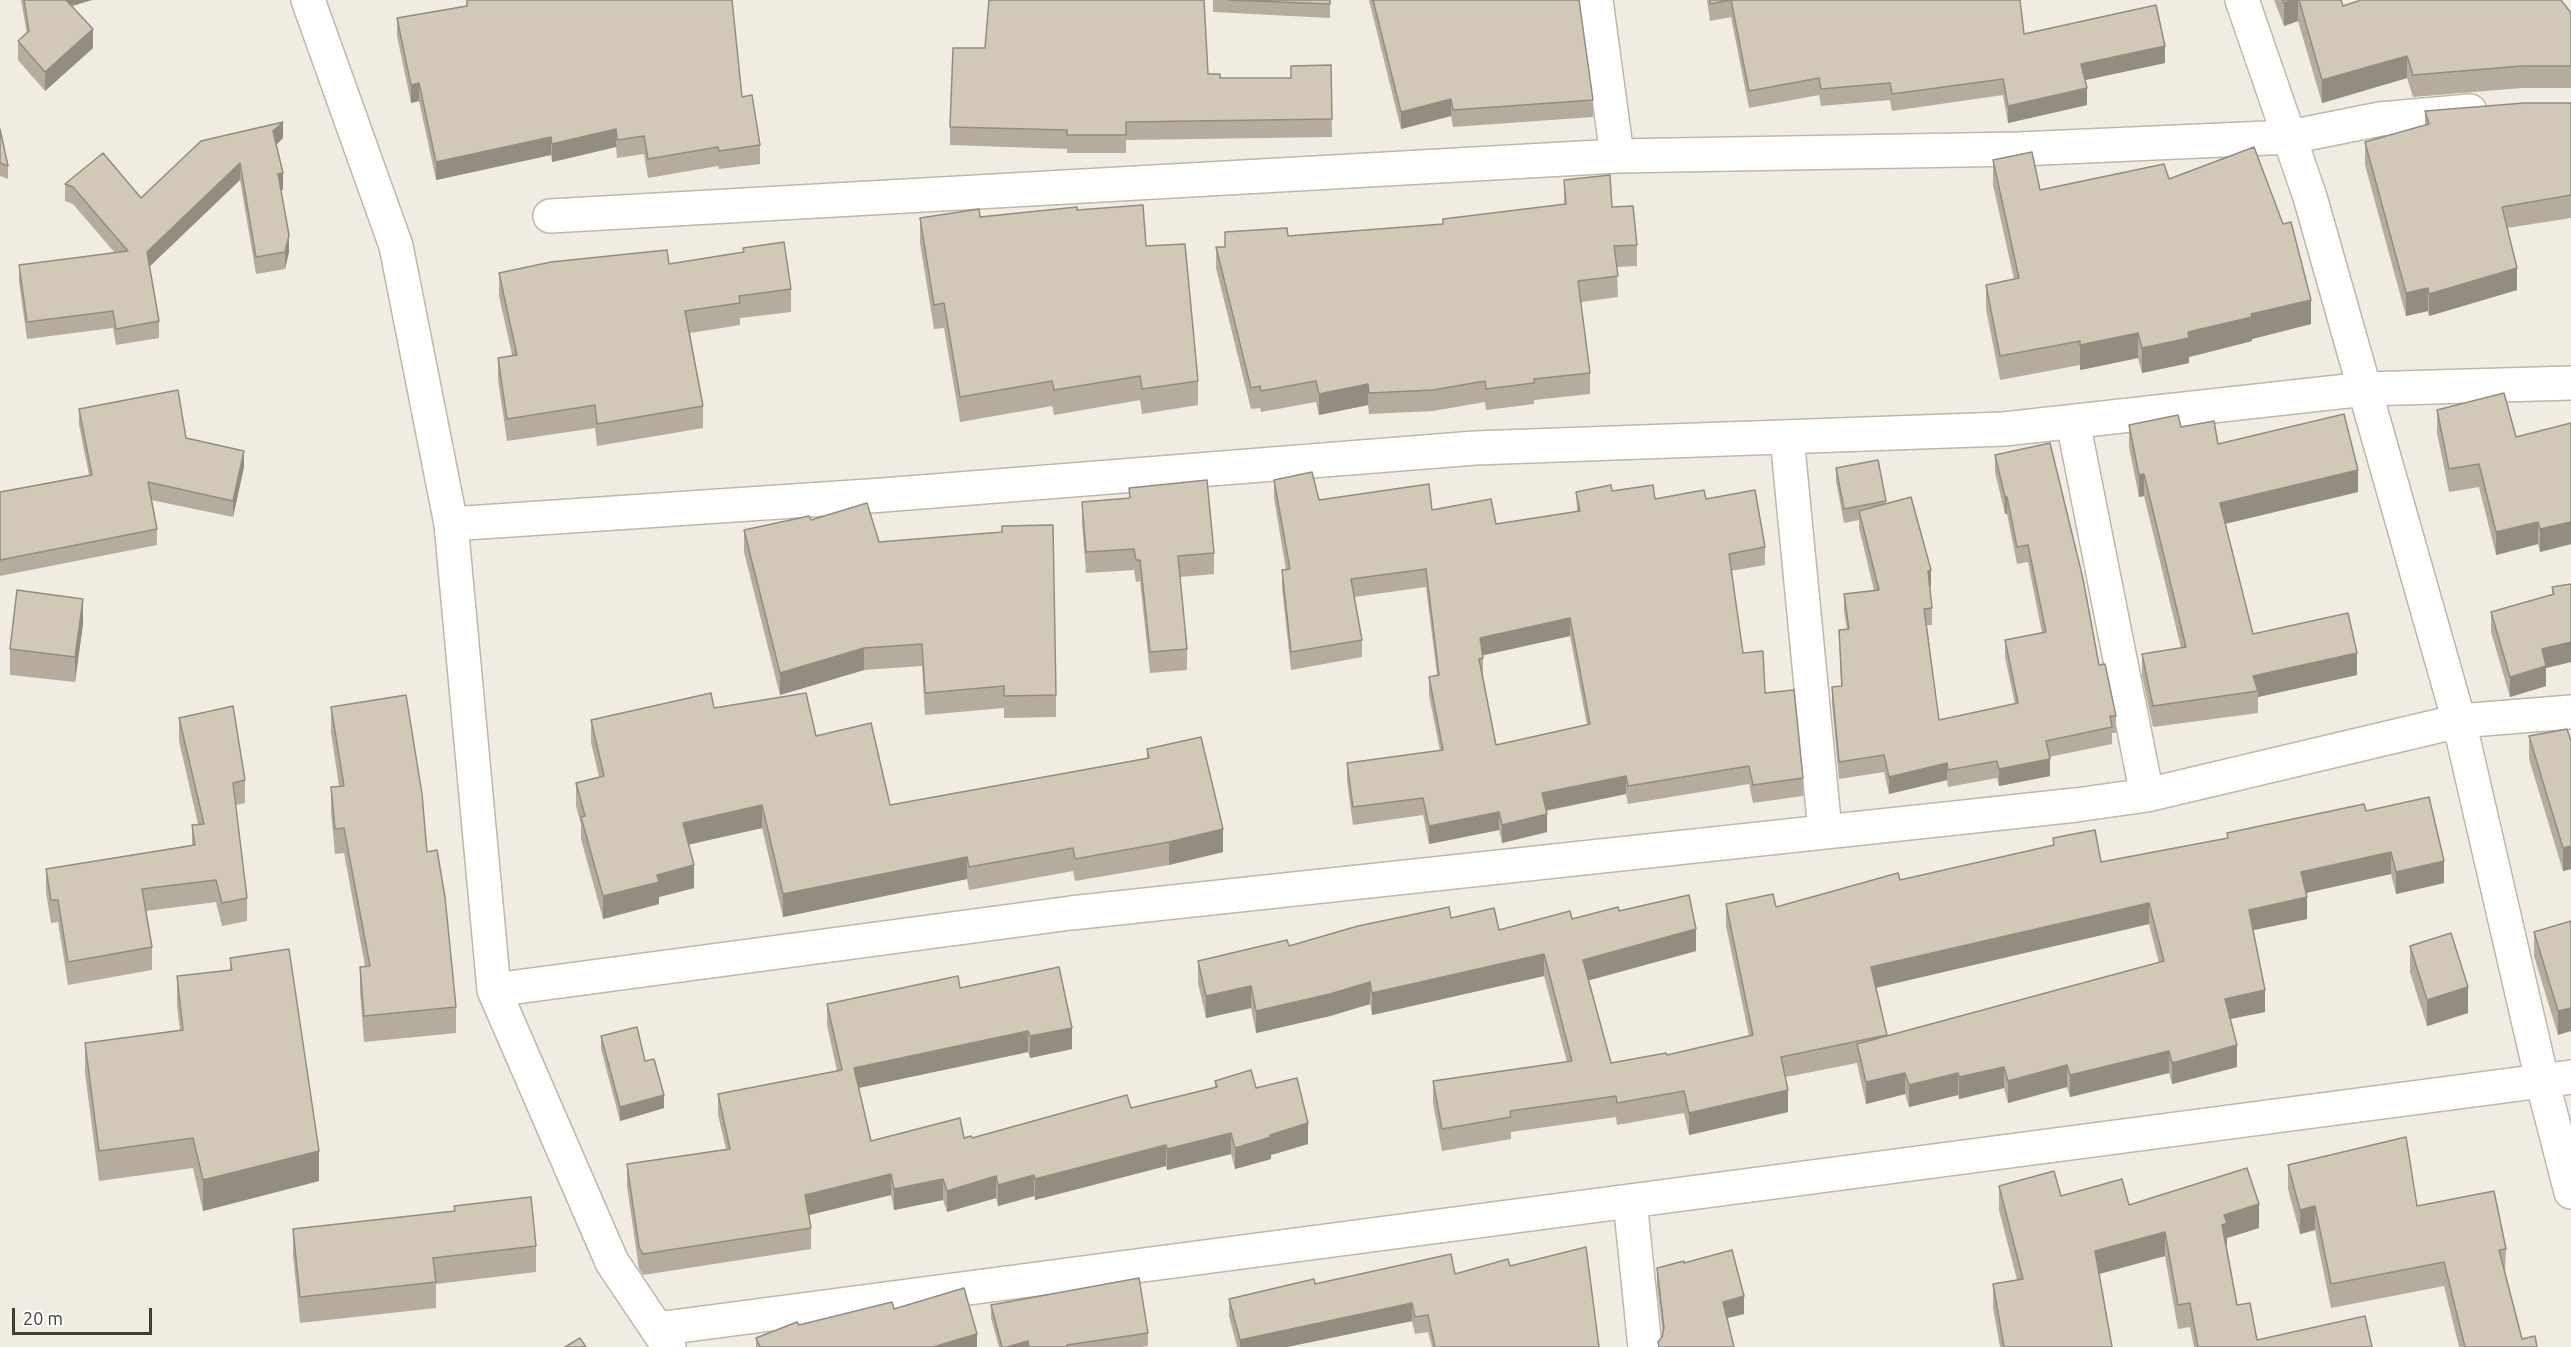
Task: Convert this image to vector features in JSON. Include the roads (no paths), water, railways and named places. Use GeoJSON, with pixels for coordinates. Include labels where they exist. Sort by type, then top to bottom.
{"type":"FeatureCollection","features":[{"type":"Feature","properties":{"kind":"street"},"geometry":{"type":"LineString","coordinates":[[308,0],[396,246],[451,524],[494,990],[612,1262],[663,1338],[1630,1201],[2557,1079]]}},
{"type":"Feature","properties":{"kind":"street"},"geometry":{"type":"LineString","coordinates":[[1596,0],[1617,156]]}},
{"type":"Feature","properties":{"kind":"street"},"geometry":{"type":"LineString","coordinates":[[2242,0],[2310,197],[2459,721],[2557,1079],[2571,1192]]}},
{"type":"Feature","properties":{"kind":"street"},"geometry":{"type":"LineString","coordinates":[[550,216],[1617,156],[2019,149],[2290,137],[2380,119],[2499,109]]}},
{"type":"Feature","properties":{"kind":"street"},"geometry":{"type":"LineString","coordinates":[[451,524],[883,495],[1475,448],[2004,429],[2365,389],[2571,383]]}},
{"type":"Feature","properties":{"kind":"street"},"geometry":{"type":"LineString","coordinates":[[2073,422],[2147,795]]}},
{"type":"Feature","properties":{"kind":"street"},"geometry":{"type":"LineString","coordinates":[[1787,437],[1825,831]]}},
{"type":"Feature","properties":{"kind":"street"},"geometry":{"type":"LineString","coordinates":[[494,990],[1071,913],[2076,805],[2147,795],[2459,721],[2571,712]]}},
{"type":"Feature","properties":{"kind":"street"},"geometry":{"type":"LineString","coordinates":[[1630,1201],[1645,1347]]}}]}
